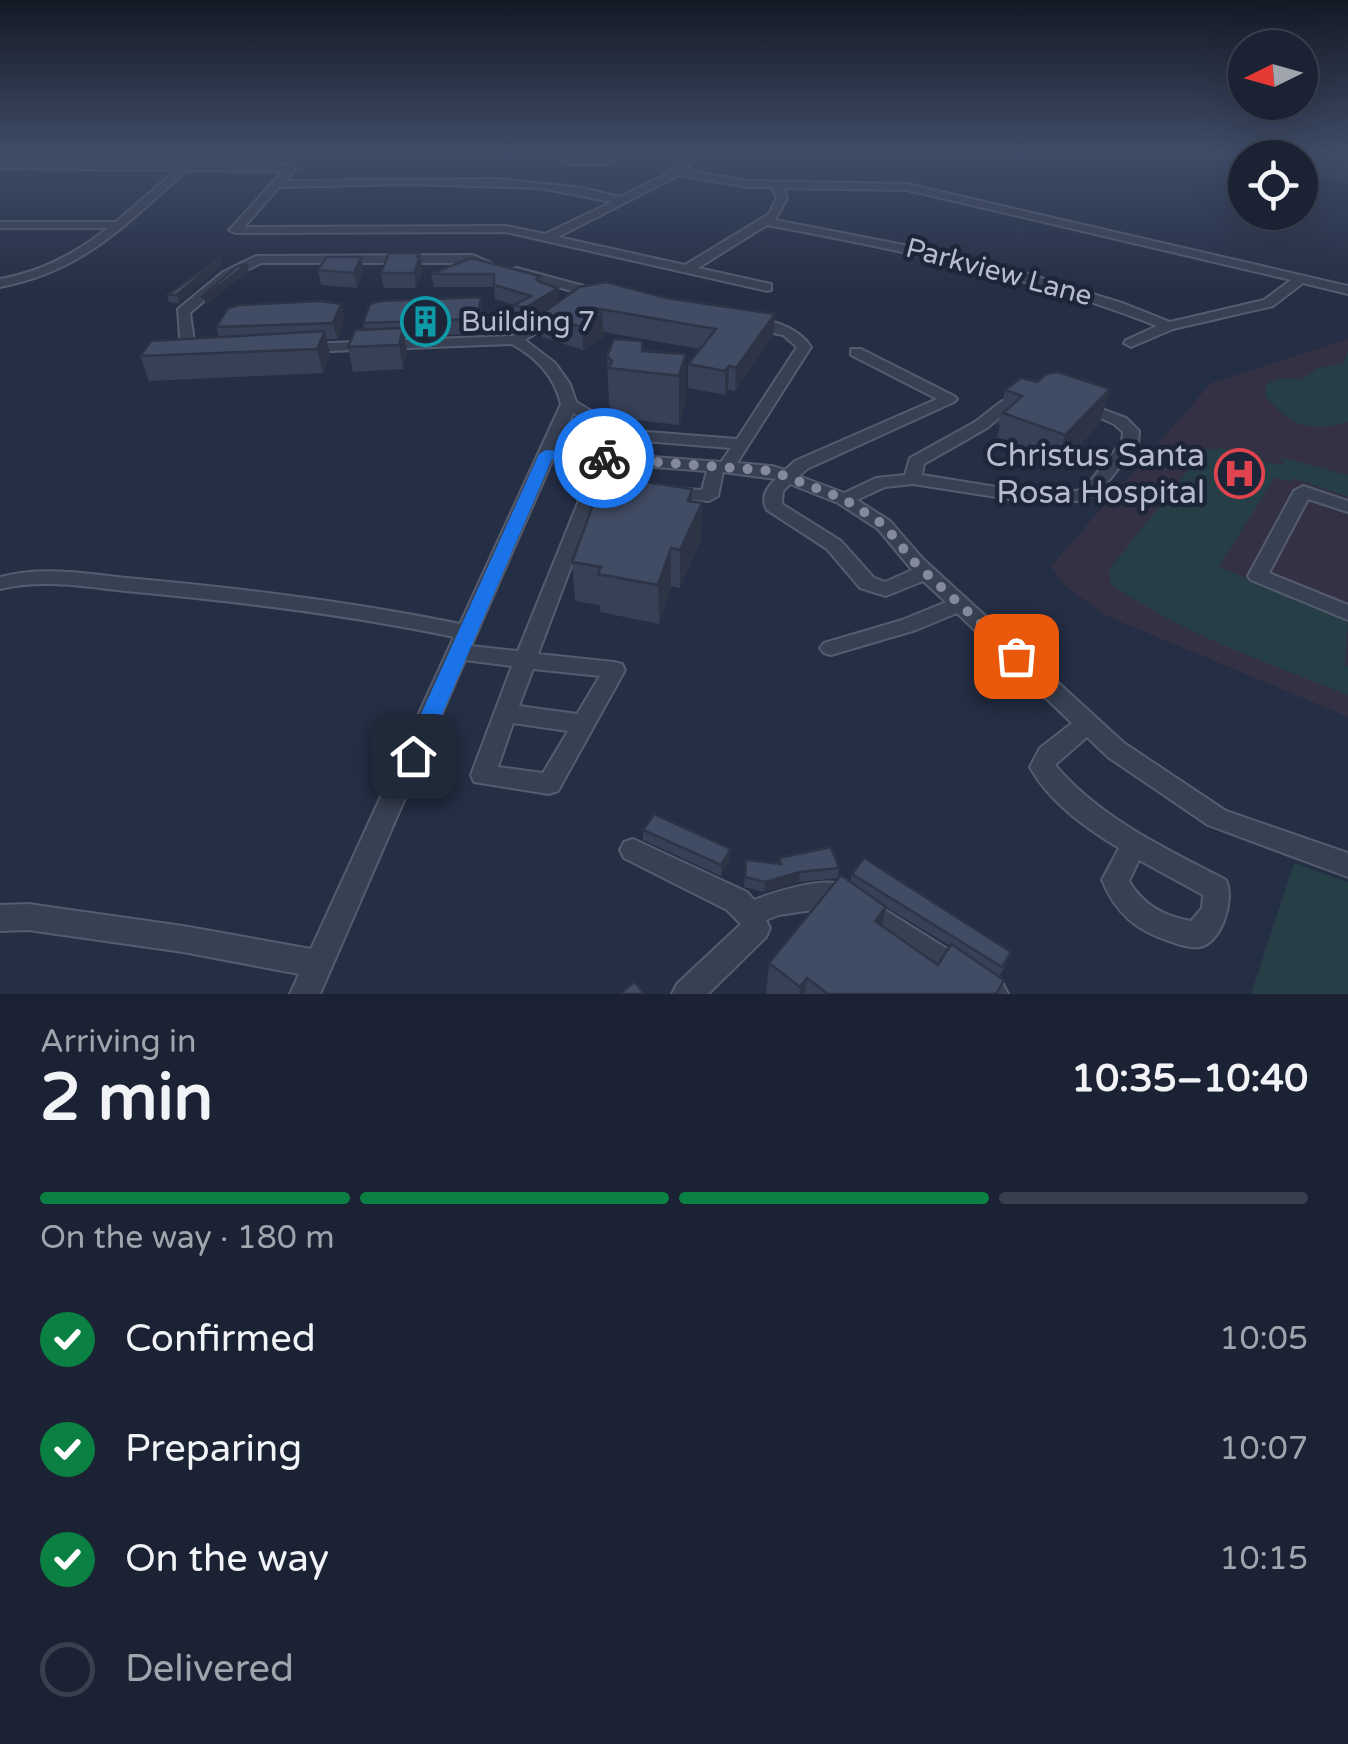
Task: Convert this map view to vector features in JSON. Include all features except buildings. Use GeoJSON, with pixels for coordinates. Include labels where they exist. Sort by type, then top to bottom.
{"type":"FeatureCollection","features":[{"type":"Feature","properties":{"kind":"street"},"geometry":{"type":"LineString","coordinates":[[0,283],[48,274],[72,262],[147,199]]}},
{"type":"Feature","properties":{"kind":"street"},"geometry":{"type":"LineString","coordinates":[[264,199],[235,230],[476,228],[550,237],[767,287]]}},
{"type":"Feature","properties":{"kind":"street"},"geometry":{"type":"LineString","coordinates":[[614,199],[622,201]]}},
{"type":"Feature","properties":{"kind":"street"},"geometry":{"type":"LineString","coordinates":[[550,237],[625,199]]}},
{"type":"Feature","properties":{"kind":"street"},"geometry":{"type":"LineString","coordinates":[[686,270],[765,221],[781,207],[782,199]]}},
{"type":"Feature","properties":{"kind":"street"},"geometry":{"type":"LineString","coordinates":[[960,199],[1348,290]]}},
{"type":"Feature","properties":{"kind":"street","name":"Parkview Lane"},"geometry":{"type":"LineString","coordinates":[[765,221],[897,245],[993,268],[1111,302],[1169,326]]}},
{"type":"Feature","properties":{"kind":"street"},"geometry":{"type":"LineString","coordinates":[[0,225],[117,225]]}},
{"type":"Feature","properties":{"kind":"street"},"geometry":{"type":"LineString","coordinates":[[216,352],[188,351],[183,312],[232,268],[260,259],[474,260],[610,298]]}},
{"type":"Feature","properties":{"kind":"street"},"geometry":{"type":"LineString","coordinates":[[1131,343],[1169,326],[1268,303],[1301,279]]}},
{"type":"Feature","properties":{"kind":"street"},"geometry":{"type":"LineString","coordinates":[[515,340],[590,292]]}},
{"type":"Feature","properties":{"kind":"street"},"geometry":{"type":"LineString","coordinates":[[0,584],[39,577],[213,592],[376,613],[525,660],[614,670],[550,784],[483,775],[525,660],[588,497],[602,488],[709,496],[721,467],[741,444],[804,347],[800,338],[780,329],[742,323]]}},
{"type":"Feature","properties":{"kind":"street"},"geometry":{"type":"LineString","coordinates":[[295,348],[515,340],[533,349],[566,386],[569,404],[305,994]]}},
{"type":"Feature","properties":{"kind":"street"},"geometry":{"type":"LineString","coordinates":[[856,352],[949,399],[801,464],[774,490],[773,506],[834,545],[866,583],[886,589],[926,572]]}},
{"type":"Feature","properties":{"kind":"street"},"geometry":{"type":"LineString","coordinates":[[913,478],[916,462],[981,426],[1007,404],[1037,398]]}},
{"type":"Feature","properties":{"kind":"street"},"geometry":{"type":"LineString","coordinates":[[844,499],[882,482],[913,478],[1009,494],[1080,496],[1094,488],[1130,443],[1131,432],[1120,421],[1064,401]]}},
{"type":"Feature","properties":{"kind":"street"},"geometry":{"type":"LineString","coordinates":[[569,404],[619,434],[741,444]]}},
{"type":"Feature","properties":{"kind":"street"},"geometry":{"type":"LineString","coordinates":[[546,454],[772,471],[844,499],[884,525],[926,572],[1116,750],[1217,818],[1348,865]]}},
{"type":"Feature","properties":{"kind":"street"},"geometry":{"type":"LineString","coordinates":[[1348,507],[1303,492],[1258,576],[1348,613]]}},
{"type":"Feature","properties":{"kind":"street"},"geometry":{"type":"LineString","coordinates":[[831,648],[909,625],[959,604]]}},
{"type":"Feature","properties":{"kind":"street"},"geometry":{"type":"LineString","coordinates":[[506,714],[584,724]]}},
{"type":"Feature","properties":{"kind":"street"},"geometry":{"type":"LineString","coordinates":[[1089,722],[1048,755],[1042,768],[1081,809],[1135,843]]}},
{"type":"Feature","properties":{"kind":"street"},"geometry":{"type":"LineString","coordinates":[[633,850],[737,901],[750,914],[756,928],[686,994]]}},
{"type":"Feature","properties":{"kind":"street"},"geometry":{"type":"LineString","coordinates":[[750,914],[778,903],[835,894],[993,994]]}},
{"type":"Feature","properties":{"kind":"street"},"geometry":{"type":"LineString","coordinates":[[0,918],[28,918],[183,940],[318,964]]}},
{"type":"Feature","properties":{"kind":"shaded area","name":"Christus Santa Rosa Hospital"},"geometry":{"type":"Polygon","coordinates":[[[1348,339],[1348,717],[1107,616],[1066,587],[1051,566],[1211,383],[1348,339]]]}},
{"type":"Feature","properties":{"kind":"shaded area"},"geometry":{"type":"Polygon","coordinates":[[[1348,350],[1348,422],[1311,427],[1284,414],[1265,396],[1266,384],[1282,378],[1300,380],[1318,368],[1343,363],[1348,350]]]}},
{"type":"Feature","properties":{"kind":"shaded area"},"geometry":{"type":"Polygon","coordinates":[[[1221,448],[1259,456],[1266,463],[1285,464],[1280,457],[1348,475],[1348,497],[1293,478],[1290,482],[1275,477],[1219,567],[1348,619],[1348,695],[1196,633],[1111,584],[1108,571],[1204,450],[1221,448]]]}},
{"type":"Feature","properties":{"kind":"shaded area"},"geometry":{"type":"Polygon","coordinates":[[[1294,863],[1348,882],[1348,994],[1251,994],[1294,863]]]}},
{"type":"Feature","properties":{"kind":"way so far"},"geometry":{"type":"LineString","coordinates":[[604,458],[772,471],[844,499],[884,525],[916,564],[1016,656]]}},
{"type":"Feature","properties":{"kind":"place","name":"Building 7"},"geometry":{"type":"Point","coordinates":[426,322]}},
{"type":"Feature","properties":{"kind":"place","name":"Christus Santa Rosa Hospital"},"geometry":{"type":"Point","coordinates":[1240,474]}},
{"type":"Feature","properties":{"kind":"route"},"geometry":{"type":"LineString","coordinates":[[413,756],[546,454],[604,458]]}}]}
